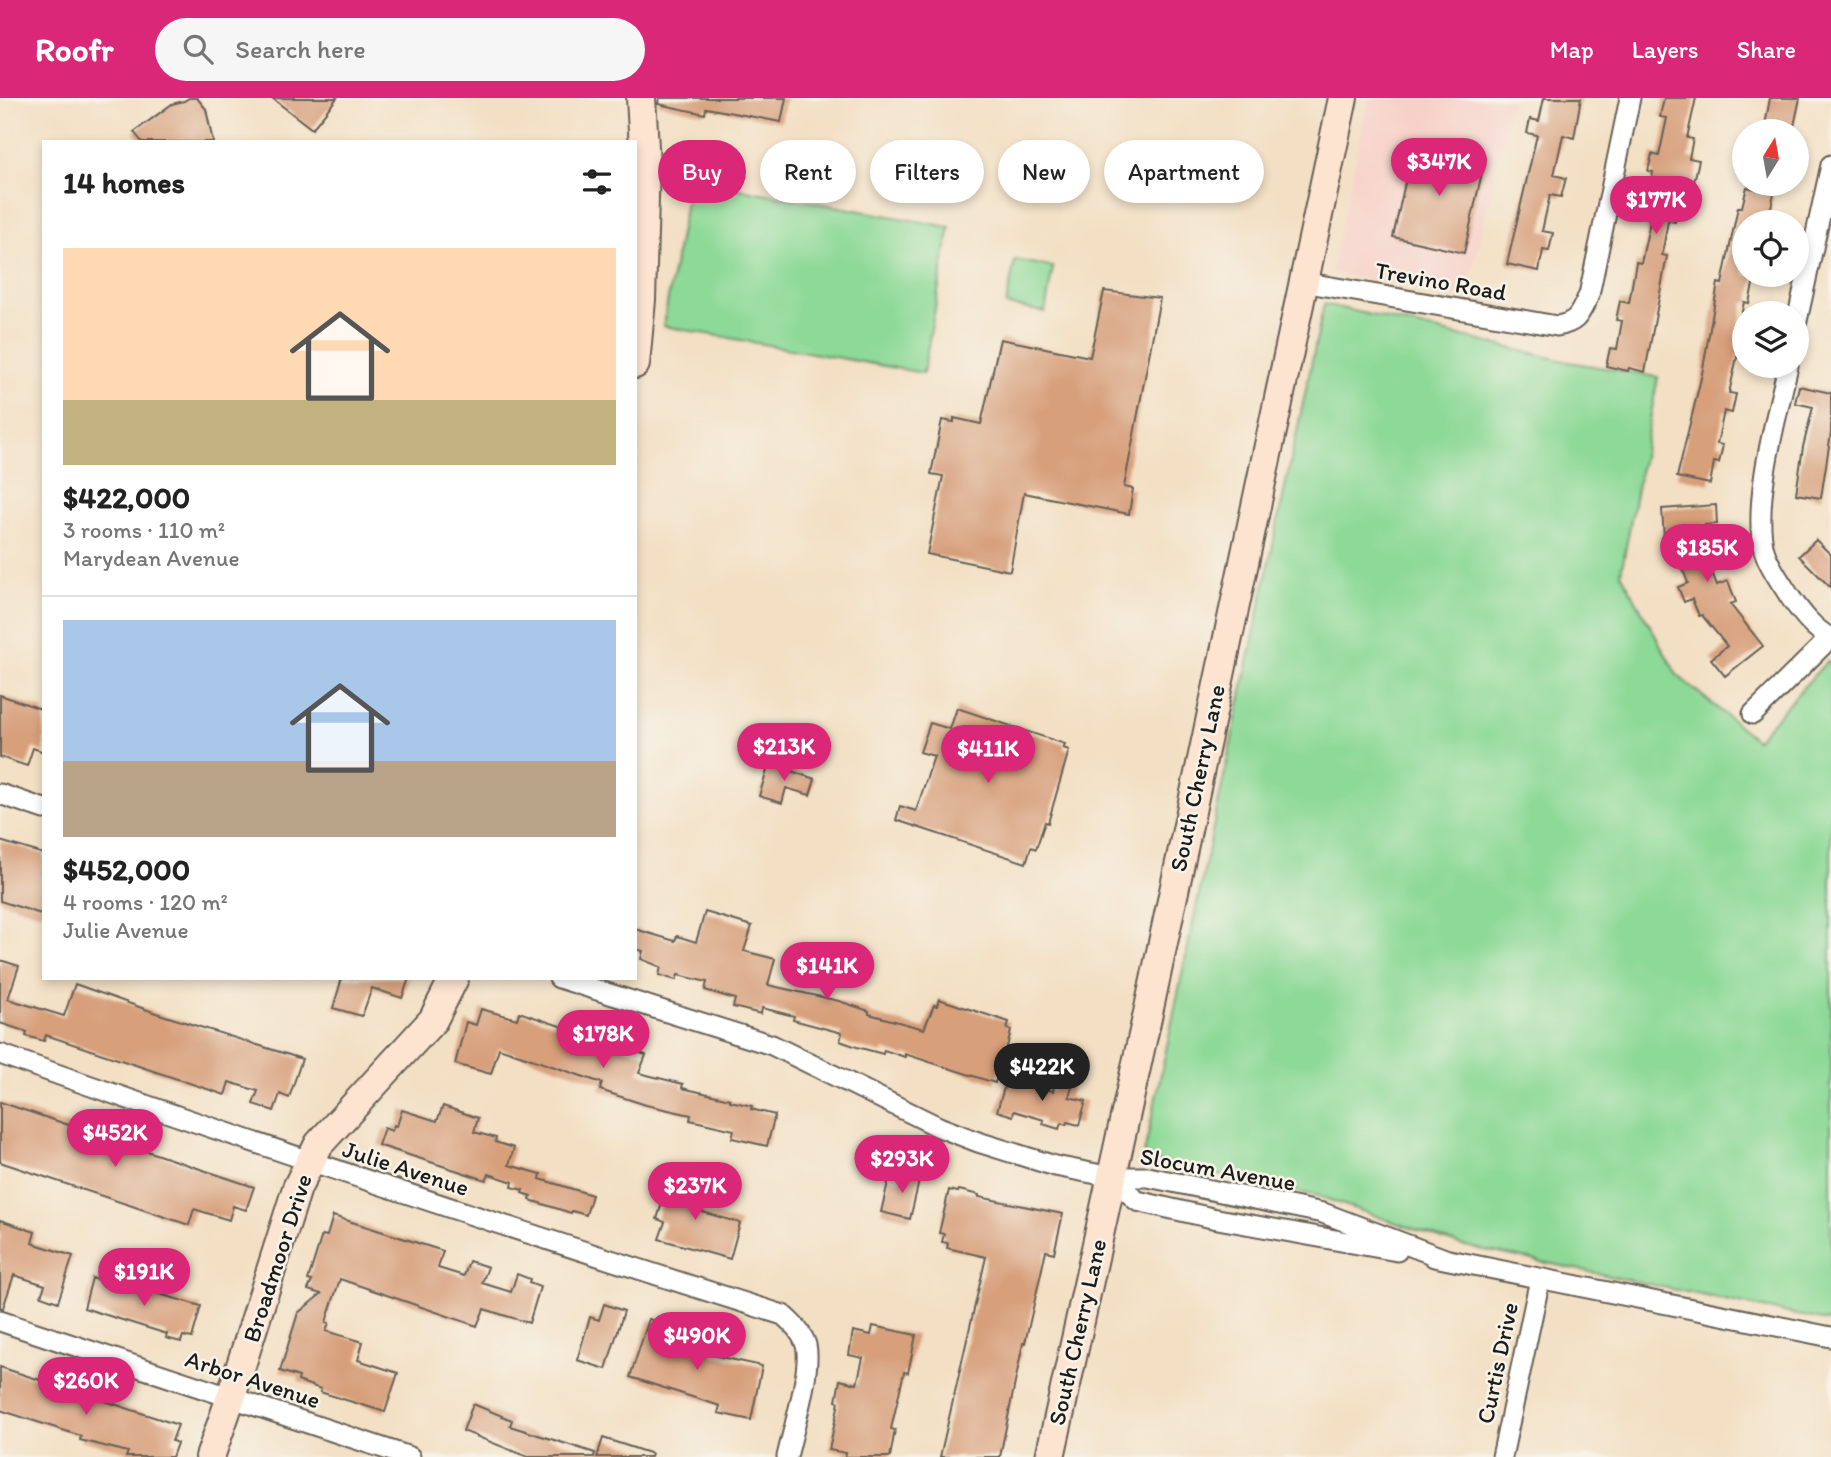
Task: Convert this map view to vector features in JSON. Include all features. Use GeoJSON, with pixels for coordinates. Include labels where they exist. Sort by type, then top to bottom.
{"type":"FeatureCollection","features":[{"type":"Feature","properties":{"kind":"street"},"geometry":{"type":"LineString","coordinates":[[637,343],[645,164],[641,98]]}},
{"type":"Feature","properties":{"kind":"street","name":"South Cherry Lane"},"geometry":{"type":"LineString","coordinates":[[1050,1457],[1343,98]]}},
{"type":"Feature","properties":{"kind":"street","name":"Trevino Road"},"geometry":{"type":"LineString","coordinates":[[1303,279],[1314,284],[1557,326],[1571,324],[1577,319],[1588,295],[1630,98]]}},
{"type":"Feature","properties":{"kind":"street"},"geometry":{"type":"LineString","coordinates":[[1801,301],[1831,165]]}},
{"type":"Feature","properties":{"kind":"street"},"geometry":{"type":"LineString","coordinates":[[1753,714],[1830,638],[1818,630],[1798,608],[1773,570],[1765,552],[1760,526],[1767,462],[1785,378]]}},
{"type":"Feature","properties":{"kind":"street"},"geometry":{"type":"LineString","coordinates":[[0,794],[42,808]]}},
{"type":"Feature","properties":{"kind":"street","name":"Broadmoor Drive"},"geometry":{"type":"LineString","coordinates":[[210,1457],[232,1397],[297,1188],[309,1161],[326,1136],[433,1020],[453,980]]}},
{"type":"Feature","properties":{"kind":"street"},"geometry":{"type":"LineString","coordinates":[[565,980],[772,1045],[939,1127],[978,1142],[1055,1166],[1112,1177]]}},
{"type":"Feature","properties":{"kind":"street","name":"Julie Avenue"},"geometry":{"type":"LineString","coordinates":[[0,1054],[309,1161],[783,1315],[796,1326],[805,1344],[807,1363],[787,1457]]}},
{"type":"Feature","properties":{"kind":"street","name":"Slocum Avenue"},"geometry":{"type":"LineString","coordinates":[[1112,1177],[1137,1201],[1212,1218],[1445,1259],[1831,1337]]}},
{"type":"Feature","properties":{"kind":"street","name":"Slocum Avenue"},"geometry":{"type":"LineString","coordinates":[[1112,1177],[1148,1177],[1323,1213],[1445,1259]]}},
{"type":"Feature","properties":{"kind":"street","name":"Curtis Drive"},"geometry":{"type":"LineString","coordinates":[[1502,1457],[1540,1279]]}},
{"type":"Feature","properties":{"kind":"street","name":"Arbor Avenue"},"geometry":{"type":"LineString","coordinates":[[0,1321],[410,1457]]}},
{"type":"Feature","properties":{"kind":"shaded area"},"geometry":{"type":"Polygon","coordinates":[[[1369,98],[1511,98],[1467,297],[1331,273],[1369,98]]]}},
{"type":"Feature","properties":{"kind":"green space"},"geometry":{"type":"Polygon","coordinates":[[[746,190],[760,193],[760,203],[817,203],[950,227],[923,373],[663,326],[686,203],[746,203],[746,190]]]}},
{"type":"Feature","properties":{"kind":"green space"},"geometry":{"type":"Polygon","coordinates":[[[1015,260],[1053,267],[1045,312],[1006,305],[1015,260]]]}},
{"type":"Feature","properties":{"kind":"green space"},"geometry":{"type":"Polygon","coordinates":[[[1324,304],[1569,362],[1658,377],[1621,573],[1677,675],[1756,740],[1827,661],[1831,665],[1831,1322],[1460,1245],[1318,1196],[1143,1159],[1324,304]]]}},
{"type":"Feature","properties":{"kind":"building"},"geometry":{"type":"Polygon","coordinates":[[[197,98],[206,109],[213,140],[140,140],[134,132],[172,104],[197,98]]]}},
{"type":"Feature","properties":{"kind":"building"},"geometry":{"type":"Polygon","coordinates":[[[272,98],[337,98],[312,129],[272,98]]]}},
{"type":"Feature","properties":{"kind":"building"},"geometry":{"type":"Polygon","coordinates":[[[659,98],[786,98],[781,122],[706,108],[705,114],[658,104],[659,98]]]}},
{"type":"Feature","properties":{"kind":"building"},"geometry":{"type":"Polygon","coordinates":[[[1544,98],[1581,98],[1574,138],[1563,135],[1554,175],[1566,178],[1561,197],[1550,195],[1542,231],[1553,233],[1549,251],[1543,250],[1539,271],[1507,264],[1537,135],[1527,133],[1530,119],[1539,121],[1544,98]]]}},
{"type":"Feature","properties":{"kind":"building"},"geometry":{"type":"Polygon","coordinates":[[[1664,98],[1696,98],[1687,138],[1693,139],[1689,158],[1699,160],[1694,182],[1684,179],[1675,222],[1668,221],[1662,255],[1667,256],[1645,372],[1629,368],[1628,371],[1606,366],[1610,348],[1617,349],[1622,321],[1616,320],[1620,301],[1629,303],[1636,262],[1641,263],[1651,217],[1645,216],[1653,172],[1648,171],[1652,154],[1659,156],[1667,118],[1660,117],[1664,98]]]}},
{"type":"Feature","properties":{"kind":"building"},"geometry":{"type":"Polygon","coordinates":[[[1770,98],[1800,98],[1796,119],[1766,119],[1770,98]]]}},
{"type":"Feature","properties":{"kind":"building"},"geometry":{"type":"Polygon","coordinates":[[[1414,142],[1485,159],[1464,253],[1393,237],[1414,142]]]}},
{"type":"Feature","properties":{"kind":"building"},"geometry":{"type":"Polygon","coordinates":[[[1745,196],[1773,196],[1770,210],[1737,210],[1738,207],[1742,207],[1745,196]]]}},
{"type":"Feature","properties":{"kind":"building"},"geometry":{"type":"Polygon","coordinates":[[[1732,236],[1732,287],[1752,287],[1749,301],[1732,301],[1732,378],[1729,393],[1736,394],[1732,413],[1724,411],[1717,444],[1723,445],[1719,463],[1714,462],[1710,484],[1677,477],[1702,374],[1718,283],[1722,284],[1732,236]]]}},
{"type":"Feature","properties":{"kind":"building"},"geometry":{"type":"Polygon","coordinates":[[[1104,291],[1160,298],[1124,487],[1133,489],[1129,514],[1024,493],[1010,571],[927,554],[943,476],[931,474],[942,420],[954,422],[954,418],[981,424],[1000,339],[1090,357],[1104,291]]]}},
{"type":"Feature","properties":{"kind":"building"},"geometry":{"type":"Polygon","coordinates":[[[1799,386],[1831,393],[1831,433],[1821,498],[1796,494],[1803,447],[1813,407],[1795,403],[1799,386]]]}},
{"type":"Feature","properties":{"kind":"building"},"geometry":{"type":"Polygon","coordinates":[[[1716,505],[1717,524],[1704,525],[1706,557],[1717,585],[1728,581],[1736,602],[1730,604],[1763,646],[1725,676],[1711,659],[1727,646],[1702,615],[1699,616],[1692,599],[1684,602],[1678,587],[1688,583],[1676,551],[1665,552],[1662,509],[1716,505]]]}},
{"type":"Feature","properties":{"kind":"building"},"geometry":{"type":"Polygon","coordinates":[[[1816,540],[1831,555],[1831,588],[1799,556],[1816,540]]]}},
{"type":"Feature","properties":{"kind":"building"},"geometry":{"type":"Polygon","coordinates":[[[0,695],[42,709],[42,751],[33,748],[27,766],[0,757],[0,695]]]}},
{"type":"Feature","properties":{"kind":"building"},"geometry":{"type":"Polygon","coordinates":[[[957,708],[1065,744],[1063,748],[1069,750],[1048,823],[1045,822],[1036,849],[1031,847],[1026,863],[896,820],[900,806],[916,811],[934,756],[920,752],[930,723],[950,729],[957,708]]]}},
{"type":"Feature","properties":{"kind":"building"},"geometry":{"type":"Polygon","coordinates":[[[769,764],[815,779],[810,795],[786,788],[782,803],[759,796],[769,764]]]}},
{"type":"Feature","properties":{"kind":"building"},"geometry":{"type":"Polygon","coordinates":[[[0,841],[42,853],[41,914],[0,901],[0,841]]]}},
{"type":"Feature","properties":{"kind":"building"},"geometry":{"type":"Polygon","coordinates":[[[705,912],[752,926],[744,951],[775,959],[768,985],[839,1001],[869,1011],[869,1014],[924,1029],[939,999],[1009,1022],[1007,1029],[1011,1030],[995,1083],[905,1054],[905,1057],[884,1050],[883,1054],[857,1047],[840,1041],[842,1033],[793,1020],[794,1016],[762,1008],[761,1014],[733,1007],[735,999],[705,990],[707,982],[678,975],[676,980],[659,975],[661,967],[641,959],[643,951],[637,950],[637,930],[675,941],[677,936],[696,942],[705,912]]]}},
{"type":"Feature","properties":{"kind":"building"},"geometry":{"type":"Polygon","coordinates":[[[0,960],[19,966],[8,999],[64,1016],[75,984],[156,1013],[302,1059],[289,1098],[280,1094],[274,1111],[253,1104],[258,1091],[229,1082],[225,1095],[46,1035],[44,1041],[26,1036],[27,1032],[0,1023],[0,960]]]}},
{"type":"Feature","properties":{"kind":"building"},"geometry":{"type":"Polygon","coordinates":[[[341,980],[408,980],[402,998],[372,988],[362,1016],[333,1008],[341,980]]]}},
{"type":"Feature","properties":{"kind":"building"},"geometry":{"type":"Polygon","coordinates":[[[481,1009],[517,1019],[519,1012],[646,1055],[639,1073],[683,1084],[682,1088],[730,1099],[752,1106],[751,1109],[775,1115],[767,1146],[732,1138],[734,1130],[690,1120],[691,1115],[646,1105],[600,1090],[602,1083],[499,1048],[491,1074],[455,1064],[466,1022],[476,1025],[481,1009]]]}},
{"type":"Feature","properties":{"kind":"building"},"geometry":{"type":"Polygon","coordinates":[[[1007,1078],[1053,1091],[1056,1078],[1073,1083],[1069,1097],[1086,1101],[1079,1125],[1061,1123],[1059,1129],[1043,1124],[1044,1120],[1014,1111],[1013,1116],[997,1111],[1007,1078]]]}},
{"type":"Feature","properties":{"kind":"building"},"geometry":{"type":"Polygon","coordinates":[[[0,1102],[254,1187],[246,1210],[233,1206],[229,1220],[194,1209],[189,1225],[0,1162],[0,1102]]]}},
{"type":"Feature","properties":{"kind":"building"},"geometry":{"type":"Polygon","coordinates":[[[443,1106],[478,1118],[474,1132],[496,1138],[495,1142],[514,1148],[509,1165],[541,1174],[540,1179],[592,1195],[586,1215],[530,1200],[531,1196],[522,1193],[523,1190],[512,1187],[513,1182],[489,1174],[486,1180],[378,1145],[384,1128],[392,1131],[394,1125],[397,1126],[402,1110],[437,1121],[443,1106]]]}},
{"type":"Feature","properties":{"kind":"building"},"geometry":{"type":"Polygon","coordinates":[[[905,1169],[921,1173],[910,1219],[881,1212],[889,1178],[902,1181],[905,1169]]]}},
{"type":"Feature","properties":{"kind":"building"},"geometry":{"type":"Polygon","coordinates":[[[670,1178],[706,1190],[699,1211],[740,1223],[730,1259],[659,1239],[665,1222],[657,1219],[670,1178]]]}},
{"type":"Feature","properties":{"kind":"building"},"geometry":{"type":"Polygon","coordinates":[[[949,1190],[1063,1214],[1054,1253],[1046,1251],[1023,1343],[1000,1457],[940,1457],[986,1257],[947,1248],[948,1243],[942,1242],[944,1234],[939,1233],[949,1190]]]}},
{"type":"Feature","properties":{"kind":"building"},"geometry":{"type":"Polygon","coordinates":[[[333,1216],[443,1251],[438,1268],[464,1276],[469,1261],[488,1267],[482,1283],[511,1292],[517,1274],[530,1279],[529,1283],[540,1287],[529,1323],[484,1309],[477,1326],[340,1279],[326,1322],[329,1323],[326,1331],[363,1342],[358,1360],[398,1373],[385,1412],[320,1392],[321,1389],[298,1381],[299,1377],[280,1371],[298,1313],[321,1294],[308,1290],[312,1281],[308,1280],[322,1235],[327,1236],[333,1216]]]}},
{"type":"Feature","properties":{"kind":"building"},"geometry":{"type":"Polygon","coordinates":[[[0,1220],[35,1232],[32,1243],[73,1256],[58,1302],[41,1296],[45,1285],[14,1275],[3,1308],[0,1308],[0,1220]]]}},
{"type":"Feature","properties":{"kind":"building"},"geometry":{"type":"Polygon","coordinates":[[[92,1278],[134,1290],[137,1281],[161,1289],[159,1294],[201,1306],[192,1338],[183,1336],[181,1342],[166,1338],[167,1334],[84,1308],[92,1278]]]}},
{"type":"Feature","properties":{"kind":"building"},"geometry":{"type":"Polygon","coordinates":[[[604,1304],[624,1311],[606,1369],[577,1360],[590,1317],[599,1320],[604,1304]]]}},
{"type":"Feature","properties":{"kind":"building"},"geometry":{"type":"Polygon","coordinates":[[[649,1319],[669,1326],[664,1342],[690,1351],[696,1335],[716,1341],[712,1355],[762,1366],[751,1420],[718,1413],[720,1406],[630,1377],[649,1319]]]}},
{"type":"Feature","properties":{"kind":"building"},"geometry":{"type":"Polygon","coordinates":[[[873,1326],[916,1335],[908,1373],[904,1372],[891,1429],[895,1430],[890,1457],[845,1457],[846,1453],[829,1450],[839,1402],[836,1401],[840,1380],[857,1384],[863,1358],[849,1355],[853,1331],[871,1335],[873,1326]]]}},
{"type":"Feature","properties":{"kind":"building"},"geometry":{"type":"Polygon","coordinates":[[[0,1367],[178,1425],[172,1441],[177,1443],[172,1457],[126,1457],[128,1452],[80,1440],[81,1436],[0,1410],[0,1367]]]}},
{"type":"Feature","properties":{"kind":"building"},"geometry":{"type":"Polygon","coordinates":[[[473,1404],[512,1420],[510,1426],[595,1453],[594,1457],[528,1457],[463,1431],[473,1404]]]}},
{"type":"Feature","properties":{"kind":"building"},"geometry":{"type":"Polygon","coordinates":[[[603,1438],[652,1454],[651,1457],[597,1457],[603,1438]]]}}]}
